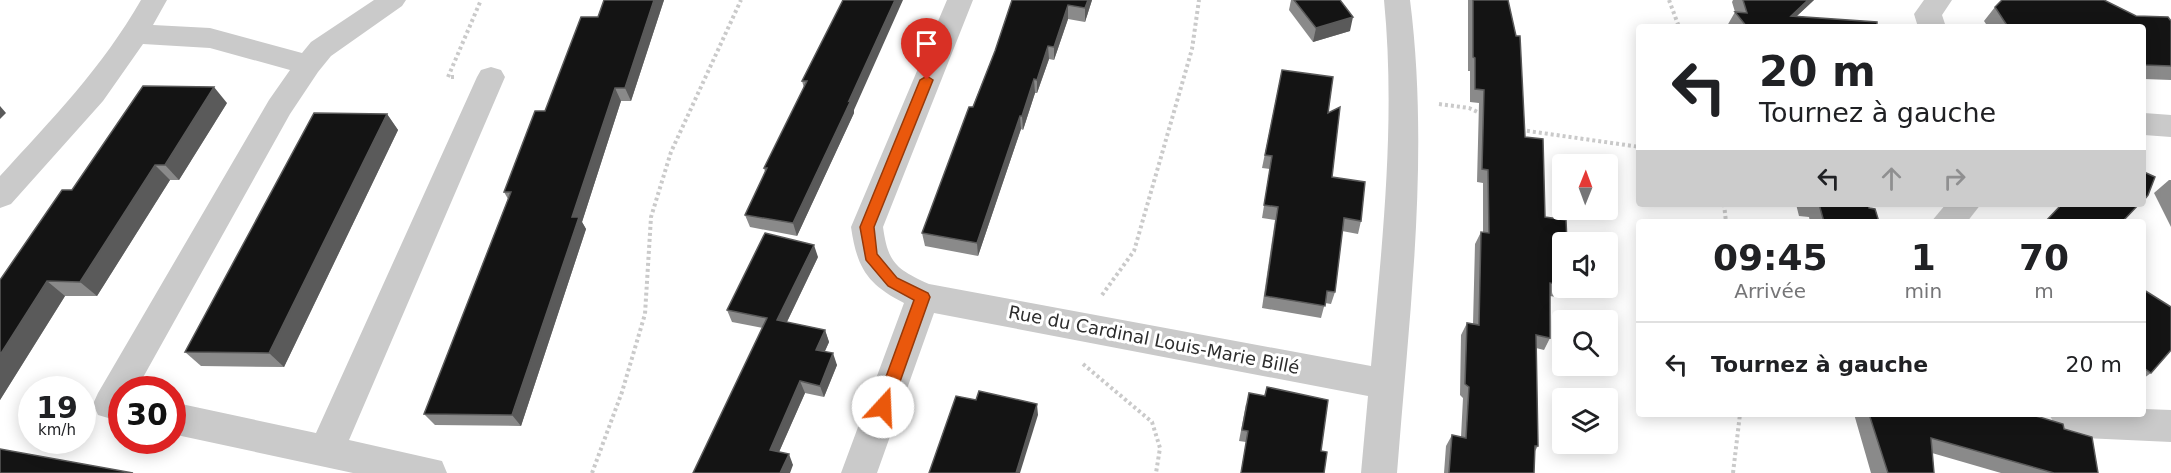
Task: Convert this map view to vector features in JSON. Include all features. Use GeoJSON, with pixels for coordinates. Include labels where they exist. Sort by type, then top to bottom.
{"type":"FeatureCollection","features":[{"type":"Feature","properties":{"kind":"street"},"geometry":{"type":"LineString","coordinates":[[0,196],[93,94],[135,34],[154,0]]}},
{"type":"Feature","properties":{"kind":"street"},"geometry":{"type":"LineString","coordinates":[[126,376],[279,107],[308,65],[321,49],[393,0]]}},
{"type":"Feature","properties":{"kind":"street","name":"Rue du Cardinal Louis-Marie Billé"},"geometry":{"type":"LineString","coordinates":[[960,0],[867,227],[871,256],[892,282],[922,297],[1386,384]]}},
{"type":"Feature","properties":{"kind":"street"},"geometry":{"type":"LineString","coordinates":[[1379,473],[1404,176],[1403,53],[1397,0]]}},
{"type":"Feature","properties":{"kind":"street"},"geometry":{"type":"LineString","coordinates":[[1931,24],[1928,14],[1940,0]]}},
{"type":"Feature","properties":{"kind":"street"},"geometry":{"type":"LineString","coordinates":[[135,34],[210,38],[308,65]]}},
{"type":"Feature","properties":{"kind":"street"},"geometry":{"type":"LineString","coordinates":[[326,451],[490,77]]}},
{"type":"Feature","properties":{"kind":"street"},"geometry":{"type":"LineString","coordinates":[[2146,124],[2171,126]]}},
{"type":"Feature","properties":{"kind":"street"},"geometry":{"type":"LineString","coordinates":[[1950,219],[1963,207]]}},
{"type":"Feature","properties":{"kind":"street"},"geometry":{"type":"LineString","coordinates":[[859,473],[922,297]]}},
{"type":"Feature","properties":{"kind":"street"},"geometry":{"type":"LineString","coordinates":[[2073,417],[2084,422],[2171,426]]}},
{"type":"Feature","properties":{"kind":"street"},"geometry":{"type":"LineString","coordinates":[[186,421],[429,473]]}},
{"type":"Feature","properties":{"kind":"path"},"geometry":{"type":"LineString","coordinates":[[482,0],[448,77],[490,77]]}},
{"type":"Feature","properties":{"kind":"path"},"geometry":{"type":"LineString","coordinates":[[592,473],[622,392],[645,314],[651,217],[670,152],[741,0]]}},
{"type":"Feature","properties":{"kind":"path"},"geometry":{"type":"LineString","coordinates":[[1098,301],[1134,251],[1191,49],[1199,0]]}},
{"type":"Feature","properties":{"kind":"path"},"geometry":{"type":"LineString","coordinates":[[1669,0],[1678,24]]}},
{"type":"Feature","properties":{"kind":"path"},"geometry":{"type":"LineString","coordinates":[[1430,103],[1469,108],[1487,116]]}},
{"type":"Feature","properties":{"kind":"path"},"geometry":{"type":"LineString","coordinates":[[1514,128],[1538,134],[1636,146]]}},
{"type":"Feature","properties":{"kind":"path"},"geometry":{"type":"LineString","coordinates":[[1082,354],[1083,364],[1152,422],[1160,448],[1156,473]]}},
{"type":"Feature","properties":{"kind":"path"},"geometry":{"type":"LineString","coordinates":[[1733,473],[1740,417]]}},
{"type":"Feature","properties":{"kind":"building"},"geometry":{"type":"Polygon","coordinates":[[[604,0],[654,0],[625,88],[615,88],[572,217],[579,217],[512,415],[424,414],[511,192],[504,192],[535,111],[545,111],[581,17],[598,17],[604,0]]]}},
{"type":"Feature","properties":{"kind":"building"},"geometry":{"type":"Polygon","coordinates":[[[843,0],[895,0],[793,223],[745,215],[767,168],[764,168],[807,81],[802,81],[843,0]]]}},
{"type":"Feature","properties":{"kind":"building"},"geometry":{"type":"Polygon","coordinates":[[[1012,0],[1088,0],[1085,8],[1068,5],[1054,47],[1048,46],[1037,80],[1034,79],[1022,116],[1020,116],[977,243],[922,233],[969,107],[973,107],[995,51],[1012,0]]]}},
{"type":"Feature","properties":{"kind":"building"},"geometry":{"type":"Polygon","coordinates":[[[1294,0],[1340,0],[1353,17],[1316,28],[1294,0]]]}},
{"type":"Feature","properties":{"kind":"building"},"geometry":{"type":"Polygon","coordinates":[[[1473,0],[1508,0],[1516,36],[1520,36],[1525,137],[1543,139],[1545,217],[1552,218],[1552,220],[1566,220],[1567,232],[1552,232],[1550,338],[1536,335],[1538,446],[1535,446],[1534,473],[1449,473],[1452,435],[1466,438],[1469,387],[1465,384],[1467,323],[1479,325],[1481,232],[1489,233],[1488,170],[1482,169],[1484,90],[1475,89],[1475,58],[1473,57],[1473,0]]]}},
{"type":"Feature","properties":{"kind":"building"},"geometry":{"type":"Polygon","coordinates":[[[1743,0],[1808,0],[1791,16],[1877,22],[1877,24],[1745,24],[1735,12],[1747,13],[1743,0]]]}},
{"type":"Feature","properties":{"kind":"building"},"geometry":{"type":"Polygon","coordinates":[[[2002,0],[2104,0],[2136,16],[2168,17],[2171,21],[2171,66],[2146,65],[2146,24],[2006,24],[1995,7],[2002,0]]]}},
{"type":"Feature","properties":{"kind":"building"},"geometry":{"type":"Polygon","coordinates":[[[1282,70],[1333,77],[1328,113],[1340,107],[1332,177],[1365,182],[1361,221],[1344,218],[1335,292],[1327,291],[1325,306],[1265,296],[1278,207],[1264,205],[1272,156],[1265,155],[1282,70]]]}},
{"type":"Feature","properties":{"kind":"building"},"geometry":{"type":"Polygon","coordinates":[[[143,86],[214,87],[165,165],[155,165],[80,282],[47,281],[0,355],[0,280],[62,190],[72,190],[143,86]]]}},
{"type":"Feature","properties":{"kind":"building"},"geometry":{"type":"Polygon","coordinates":[[[314,113],[387,114],[269,353],[185,352],[314,113]]]}},
{"type":"Feature","properties":{"kind":"building"},"geometry":{"type":"Polygon","coordinates":[[[2146,173],[2155,177],[2146,198],[2146,173]]]}},
{"type":"Feature","properties":{"kind":"building"},"geometry":{"type":"Polygon","coordinates":[[[1820,207],[1869,207],[1875,209],[1878,219],[1823,219],[1820,207]]]}},
{"type":"Feature","properties":{"kind":"building"},"geometry":{"type":"Polygon","coordinates":[[[2059,207],[2136,207],[2125,219],[2048,219],[2059,207]]]}},
{"type":"Feature","properties":{"kind":"building"},"geometry":{"type":"Polygon","coordinates":[[[765,233],[814,245],[777,320],[825,330],[816,350],[833,353],[820,386],[800,381],[770,450],[789,454],[780,473],[693,473],[767,318],[727,310],[765,233]]]}},
{"type":"Feature","properties":{"kind":"building"},"geometry":{"type":"Polygon","coordinates":[[[2146,291],[2171,307],[2171,350],[2151,373],[2146,369],[2146,291]]]}},
{"type":"Feature","properties":{"kind":"building"},"geometry":{"type":"Polygon","coordinates":[[[1267,387],[1328,400],[1321,451],[1327,452],[1324,473],[1241,473],[1248,431],[1242,430],[1249,393],[1265,396],[1267,387]]]}},
{"type":"Feature","properties":{"kind":"building"},"geometry":{"type":"Polygon","coordinates":[[[979,391],[1037,404],[1016,473],[929,473],[956,396],[976,400],[979,391]]]}},
{"type":"Feature","properties":{"kind":"building"},"geometry":{"type":"Polygon","coordinates":[[[1870,417],[2039,417],[2063,424],[2064,429],[2092,437],[2098,473],[2054,473],[1931,438],[1934,473],[1888,473],[1870,417]]]}},
{"type":"Feature","properties":{"kind":"building"},"geometry":{"type":"Polygon","coordinates":[[[0,449],[133,473],[0,473],[0,449]]]}},
{"type":"Feature","properties":{"kind":"route"},"geometry":{"type":"LineString","coordinates":[[883,407],[922,297],[892,282],[871,256],[867,227],[927,80]]}}]}
